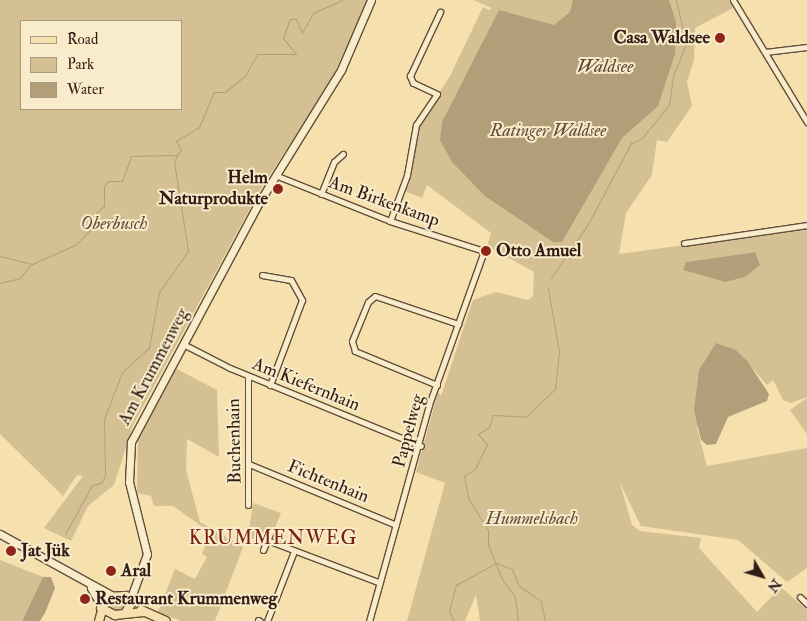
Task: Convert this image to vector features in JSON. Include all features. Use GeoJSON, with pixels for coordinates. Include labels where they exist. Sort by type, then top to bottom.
{"type":"FeatureCollection","features":[{"type":"Feature","properties":{"kind":"main road","name":"Am Krummenweg"},"geometry":{"type":"LineString","coordinates":[[130,602],[146,554],[128,458],[138,424],[275,175],[341,70],[371,0]]}},
{"type":"Feature","properties":{"kind":"main road"},"geometry":{"type":"LineString","coordinates":[[0,534],[91,588],[111,595],[122,595],[134,586]]}},
{"type":"Feature","properties":{"kind":"main road"},"geometry":{"type":"LineString","coordinates":[[91,588],[101,607],[113,618],[126,612],[144,612]]}},
{"type":"Feature","properties":{"kind":"main road"},"geometry":{"type":"LineString","coordinates":[[99,621],[101,607],[111,595]]}},
{"type":"Feature","properties":{"kind":"main road"},"geometry":{"type":"LineString","coordinates":[[122,595],[144,612],[166,621]]}},
{"type":"Feature","properties":{"kind":"main road"},"geometry":{"type":"LineString","coordinates":[[126,612],[130,602]]}},
{"type":"Feature","properties":{"kind":"street"},"geometry":{"type":"LineString","coordinates":[[733,0],[807,122]]}},
{"type":"Feature","properties":{"kind":"street"},"geometry":{"type":"LineString","coordinates":[[390,221],[407,175],[416,125],[437,94],[413,83],[410,76],[440,12]]}},
{"type":"Feature","properties":{"kind":"street"},"geometry":{"type":"LineString","coordinates":[[765,52],[807,47]]}},
{"type":"Feature","properties":{"kind":"street"},"geometry":{"type":"LineString","coordinates":[[321,194],[334,162],[344,154]]}},
{"type":"Feature","properties":{"kind":"street","name":"Am Birkenkamp"},"geometry":{"type":"LineString","coordinates":[[275,175],[390,221],[484,251]]}},
{"type":"Feature","properties":{"kind":"street"},"geometry":{"type":"LineString","coordinates":[[684,243],[807,225]]}},
{"type":"Feature","properties":{"kind":"street","name":"Pappelweg"},"geometry":{"type":"LineString","coordinates":[[369,621],[378,582],[421,446],[436,385],[484,251]]}},
{"type":"Feature","properties":{"kind":"street"},"geometry":{"type":"LineString","coordinates":[[262,276],[291,280],[302,300],[270,385]]}},
{"type":"Feature","properties":{"kind":"street"},"geometry":{"type":"LineString","coordinates":[[436,385],[355,351],[352,341],[368,302],[375,296],[458,324]]}},
{"type":"Feature","properties":{"kind":"street","name":"Am Kiefernhain"},"geometry":{"type":"LineString","coordinates":[[183,344],[248,376],[421,446]]}},
{"type":"Feature","properties":{"kind":"street","name":"Buchenhain"},"geometry":{"type":"LineString","coordinates":[[248,376],[250,464],[248,505]]}},
{"type":"Feature","properties":{"kind":"street","name":"Fichtenhain"},"geometry":{"type":"LineString","coordinates":[[250,464],[396,525]]}},
{"type":"Feature","properties":{"kind":"street"},"geometry":{"type":"LineString","coordinates":[[263,550],[271,531]]}},
{"type":"Feature","properties":{"kind":"street"},"geometry":{"type":"LineString","coordinates":[[267,540],[378,582]]}},
{"type":"Feature","properties":{"kind":"street"},"geometry":{"type":"LineString","coordinates":[[267,621],[294,551]]}},
{"type":"Feature","properties":{"kind":"street"},"geometry":{"type":"LineString","coordinates":[[800,597],[807,604]]}},
{"type":"Feature","properties":{"kind":"green space","name":"Oberbusch"},"geometry":{"type":"Polygon","coordinates":[[[0,0],[368,0],[329,85],[260,190],[133,425],[114,485],[88,506],[71,541],[44,528],[83,476],[77,475],[63,496],[0,434],[0,0]]]}},
{"type":"Feature","properties":{"kind":"green space","name":"Ratinger Waldsee"},"geometry":{"type":"Polygon","coordinates":[[[473,0],[729,0],[733,8],[695,28],[694,60],[687,82],[692,106],[667,142],[657,140],[652,175],[626,213],[619,254],[807,228],[807,397],[791,403],[783,400],[773,380],[767,385],[736,350],[697,428],[707,466],[807,448],[807,568],[787,582],[738,540],[641,526],[620,483],[632,525],[640,531],[701,538],[699,548],[757,612],[781,587],[807,610],[807,621],[480,621],[476,595],[465,621],[407,621],[445,483],[416,472],[438,392],[441,396],[473,300],[496,292],[528,300],[533,296],[534,272],[487,246],[491,233],[427,185],[422,198],[404,191],[418,126],[450,76],[483,7],[489,10],[492,8],[473,0]],[[755,252],[686,262],[683,270],[725,282],[755,252]]]}},
{"type":"Feature","properties":{"kind":"green space"},"geometry":{"type":"Polygon","coordinates":[[[175,368],[217,390],[219,457],[187,439],[186,470],[200,522],[243,547],[215,621],[181,621],[158,612],[175,569],[195,579],[207,557],[202,554],[210,532],[173,506],[154,506],[151,496],[137,493],[138,440],[175,368]]]}},
{"type":"Feature","properties":{"kind":"green space"},"geometry":{"type":"Polygon","coordinates":[[[807,398],[807,434],[790,410],[807,398]]]}},
{"type":"Feature","properties":{"kind":"green space"},"geometry":{"type":"Polygon","coordinates":[[[253,503],[281,513],[274,530],[268,528],[262,542],[248,537],[253,503]]]}},
{"type":"Feature","properties":{"kind":"green space"},"geometry":{"type":"Polygon","coordinates":[[[0,560],[43,577],[22,621],[0,621],[0,560]]]}},
{"type":"Feature","properties":{"kind":"green space"},"geometry":{"type":"Polygon","coordinates":[[[124,598],[126,608],[113,611],[106,607],[107,601],[124,598]]]}},
{"type":"Feature","properties":{"kind":"water","name":"Waldsee"},"geometry":{"type":"Polygon","coordinates":[[[573,0],[669,0],[676,22],[675,54],[658,106],[622,138],[562,242],[553,242],[485,196],[452,162],[440,140],[442,122],[499,10],[554,25],[570,12],[573,0]]]}},
{"type":"Feature","properties":{"kind":"water"},"geometry":{"type":"Polygon","coordinates":[[[755,252],[760,265],[745,277],[725,282],[683,270],[686,262],[755,252]]]}},
{"type":"Feature","properties":{"kind":"water"},"geometry":{"type":"Polygon","coordinates":[[[716,343],[736,350],[748,362],[769,394],[767,401],[728,417],[716,444],[707,445],[701,440],[694,410],[699,370],[716,343]]]}},
{"type":"Feature","properties":{"kind":"water"},"geometry":{"type":"Polygon","coordinates":[[[43,577],[51,577],[55,588],[45,613],[40,621],[22,621],[43,577]]]}},
{"type":"Feature","properties":{"kind":"waterway"},"geometry":{"type":"LineString","coordinates":[[0,256],[32,264],[75,245],[97,223],[96,213],[104,206],[104,186],[108,181],[122,181],[131,156],[177,155],[181,150],[176,141],[199,127],[214,92],[225,92],[245,76],[257,54],[296,54],[283,38],[290,19],[296,19],[302,33],[313,13],[342,0]]}},
{"type":"Feature","properties":{"kind":"waterway","name":"Hummelsbach"},"geometry":{"type":"LineString","coordinates":[[551,278],[588,224],[631,143],[641,139],[669,105],[673,76],[686,43],[676,0]]}},
{"type":"Feature","properties":{"kind":"waterway"},"geometry":{"type":"LineString","coordinates":[[65,534],[92,485],[101,483],[105,476],[104,419],[122,372],[149,348],[159,292],[188,251],[174,162],[177,155]]}},
{"type":"Feature","properties":{"kind":"waterway"},"geometry":{"type":"LineString","coordinates":[[0,283],[20,278],[31,264]]}},
{"type":"Feature","properties":{"kind":"waterway","name":"Hummelsbach"},"geometry":{"type":"LineString","coordinates":[[518,621],[515,597],[502,579],[488,544],[488,530],[468,498],[464,476],[475,469],[487,444],[478,434],[489,427],[493,415],[526,417],[555,389],[559,352],[548,288]]}},
{"type":"Feature","properties":{"kind":"waterway","name":"Hummelsbach"},"geometry":{"type":"LineString","coordinates":[[454,621],[449,611],[456,585],[496,563],[512,569],[519,586],[541,601],[545,621]]}},
{"type":"Feature","properties":{"kind":"place","name":"Casa Waldsee"},"geometry":{"type":"Point","coordinates":[720,38]}},
{"type":"Feature","properties":{"kind":"place","name":"Helm Naturprodukte"},"geometry":{"type":"Point","coordinates":[278,189]}},
{"type":"Feature","properties":{"kind":"place","name":"Otto Amuel"},"geometry":{"type":"Point","coordinates":[486,251]}},
{"type":"Feature","properties":{"kind":"place","name":"Jat Jük"},"geometry":{"type":"Point","coordinates":[11,551]}},
{"type":"Feature","properties":{"kind":"place","name":"Aral"},"geometry":{"type":"Point","coordinates":[111,571]}},
{"type":"Feature","properties":{"kind":"place","name":"Restaurant Krummenweg"},"geometry":{"type":"Point","coordinates":[85,599]}},
{"type":"Feature","properties":{"kind":"district","name":"KRUMMENWEG"},"geometry":{"type":"Point","coordinates":[273,539]}}]}
